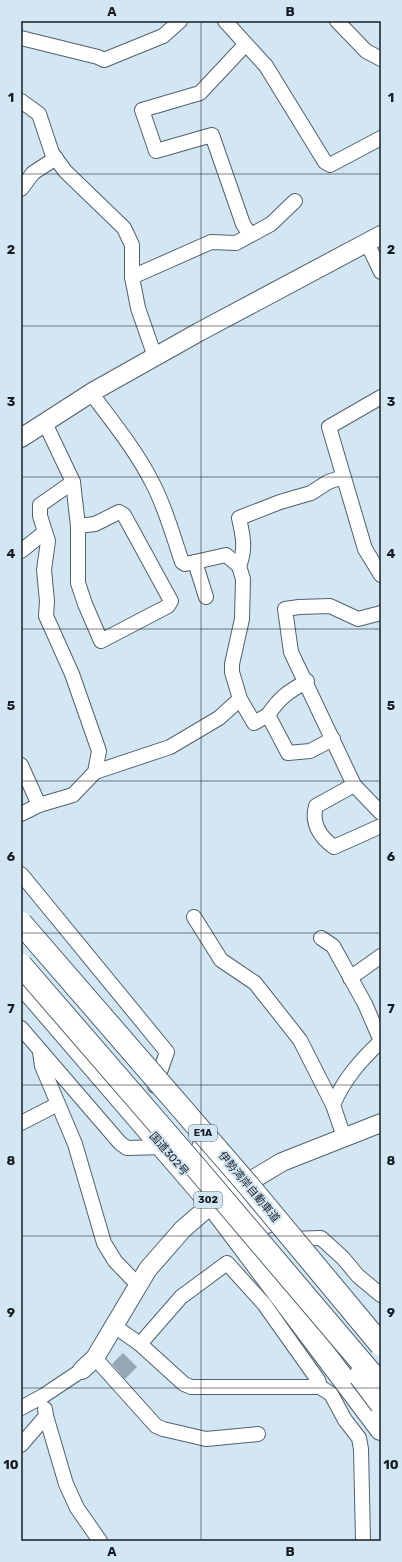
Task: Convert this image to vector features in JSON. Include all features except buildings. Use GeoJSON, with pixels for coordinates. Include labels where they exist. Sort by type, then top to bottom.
{"type":"FeatureCollection","features":[{"type":"Feature","properties":{"kind":"highway","name":"302"},"geometry":{"type":"LineString","coordinates":[[21,924],[155,1087],[242,1187],[284,1240],[308,1264],[360,1325],[381,1345]]}},
{"type":"Feature","properties":{"kind":"highway","name":"伊勢湾岸自動車道"},"geometry":{"type":"LineString","coordinates":[[21,924],[242,1187],[381,1345]]}},
{"type":"Feature","properties":{"kind":"highway","name":"E1A"},"geometry":{"type":"LineString","coordinates":[[21,965],[381,1385]]}},
{"type":"Feature","properties":{"kind":"highway","name":"国道302号"},"geometry":{"type":"LineString","coordinates":[[21,982],[212,1204],[270,1298],[381,1429]]}},
{"type":"Feature","properties":{"kind":"highway"},"geometry":{"type":"LineString","coordinates":[[194,1165],[381,1404]]}},
{"type":"Feature","properties":{"kind":"highway"},"geometry":{"type":"LineString","coordinates":[[242,1187],[381,1328]]}},
{"type":"Feature","properties":{"kind":"street"},"geometry":{"type":"LineString","coordinates":[[21,38],[98,57],[104,60],[163,36],[180,21]]}},
{"type":"Feature","properties":{"kind":"street"},"geometry":{"type":"LineString","coordinates":[[225,21],[245,45],[266,66],[325,162],[330,165],[381,138]]}},
{"type":"Feature","properties":{"kind":"street"},"geometry":{"type":"LineString","coordinates":[[337,21],[366,51],[381,59]]}},
{"type":"Feature","properties":{"kind":"street"},"geometry":{"type":"LineString","coordinates":[[245,45],[200,93],[142,110],[156,151],[212,135],[243,224],[250,234]]}},
{"type":"Feature","properties":{"kind":"street"},"geometry":{"type":"LineString","coordinates":[[21,101],[39,114],[52,153],[65,171],[124,228],[132,245],[132,277],[138,308],[155,357]]}},
{"type":"Feature","properties":{"kind":"street"},"geometry":{"type":"LineString","coordinates":[[21,189],[33,173],[56,158]]}},
{"type":"Feature","properties":{"kind":"street"},"geometry":{"type":"LineString","coordinates":[[132,277],[211,242],[236,243],[250,234],[271,224],[296,201]]}},
{"type":"Feature","properties":{"kind":"street"},"geometry":{"type":"LineString","coordinates":[[21,438],[92,393],[155,357],[374,239],[381,272]]}},
{"type":"Feature","properties":{"kind":"street"},"geometry":{"type":"LineString","coordinates":[[92,393],[134,452],[153,483],[162,502],[182,562],[185,564],[226,555],[239,566],[243,579],[243,608],[232,672],[240,699],[254,723],[268,715],[278,699],[285,693],[306,681]]}},
{"type":"Feature","properties":{"kind":"street"},"geometry":{"type":"LineString","coordinates":[[381,397],[329,427],[365,549],[381,575]]}},
{"type":"Feature","properties":{"kind":"street"},"geometry":{"type":"LineString","coordinates":[[45,423],[74,482],[78,526],[78,583],[85,604],[101,641],[168,606],[172,600],[124,515],[119,512],[95,524],[78,526]]}},
{"type":"Feature","properties":{"kind":"street"},"geometry":{"type":"LineString","coordinates":[[239,566],[245,543],[240,518],[280,502],[311,493],[328,482],[344,476]]}},
{"type":"Feature","properties":{"kind":"street"},"geometry":{"type":"LineString","coordinates":[[74,482],[40,505],[40,516],[48,541],[44,570],[47,602],[46,616],[72,674],[100,750],[95,772]]}},
{"type":"Feature","properties":{"kind":"street"},"geometry":{"type":"LineString","coordinates":[[21,551],[45,532]]}},
{"type":"Feature","properties":{"kind":"street"},"geometry":{"type":"LineString","coordinates":[[195,562],[206,597]]}},
{"type":"Feature","properties":{"kind":"street"},"geometry":{"type":"LineString","coordinates":[[381,612],[358,619],[330,606],[299,606],[285,609],[291,652],[354,785],[381,813]]}},
{"type":"Feature","properties":{"kind":"street"},"geometry":{"type":"LineString","coordinates":[[21,814],[39,805],[73,795],[95,772],[170,747],[219,718],[240,699]]}},
{"type":"Feature","properties":{"kind":"street"},"geometry":{"type":"LineString","coordinates":[[268,715],[288,753],[310,751],[333,739]]}},
{"type":"Feature","properties":{"kind":"street"},"geometry":{"type":"LineString","coordinates":[[21,765],[39,805]]}},
{"type":"Feature","properties":{"kind":"street"},"geometry":{"type":"LineString","coordinates":[[354,785],[316,806],[314,812],[319,834],[334,847],[381,826]]}},
{"type":"Feature","properties":{"kind":"street"},"geometry":{"type":"LineString","coordinates":[[21,874],[167,1052],[155,1087]]}},
{"type":"Feature","properties":{"kind":"street"},"geometry":{"type":"LineString","coordinates":[[194,918],[221,960],[255,983],[300,1040],[333,1105],[344,1137]]}},
{"type":"Feature","properties":{"kind":"street"},"geometry":{"type":"LineString","coordinates":[[321,938],[332,946],[365,1004],[381,1042],[358,1062],[340,1088],[333,1105]]}},
{"type":"Feature","properties":{"kind":"street"},"geometry":{"type":"LineString","coordinates":[[350,978],[381,956]]}},
{"type":"Feature","properties":{"kind":"street"},"geometry":{"type":"LineString","coordinates":[[21,1028],[40,1052],[120,1143],[127,1148],[163,1147]]}},
{"type":"Feature","properties":{"kind":"street"},"geometry":{"type":"LineString","coordinates":[[40,1052],[42,1066],[75,1144],[104,1244],[115,1261],[137,1284]]}},
{"type":"Feature","properties":{"kind":"street"},"geometry":{"type":"LineString","coordinates":[[21,1123],[58,1104]]}},
{"type":"Feature","properties":{"kind":"street"},"geometry":{"type":"LineString","coordinates":[[21,1408],[43,1396],[88,1364],[114,1326],[137,1284],[154,1261],[183,1228],[212,1204],[282,1162],[381,1123]]}},
{"type":"Feature","properties":{"kind":"street"},"geometry":{"type":"LineString","coordinates":[[284,1240],[321,1238],[343,1258],[358,1276],[381,1294]]}},
{"type":"Feature","properties":{"kind":"street"},"geometry":{"type":"LineString","coordinates":[[140,1344],[181,1297],[227,1263],[270,1298],[318,1380],[320,1387]]}},
{"type":"Feature","properties":{"kind":"street"},"geometry":{"type":"LineString","coordinates":[[270,1298],[308,1264]]}},
{"type":"Feature","properties":{"kind":"street"},"geometry":{"type":"LineString","coordinates":[[114,1326],[140,1344],[184,1384],[191,1386],[320,1387],[331,1394],[345,1420],[359,1438],[361,1449],[363,1541]]}},
{"type":"Feature","properties":{"kind":"street"},"geometry":{"type":"LineString","coordinates":[[88,1364],[156,1426],[163,1430],[206,1439],[258,1434]]}},
{"type":"Feature","properties":{"kind":"street"},"geometry":{"type":"LineString","coordinates":[[43,1396],[46,1416],[66,1484],[77,1508],[100,1541]]}},
{"type":"Feature","properties":{"kind":"street"},"geometry":{"type":"LineString","coordinates":[[21,1445],[46,1416]]}}]}
